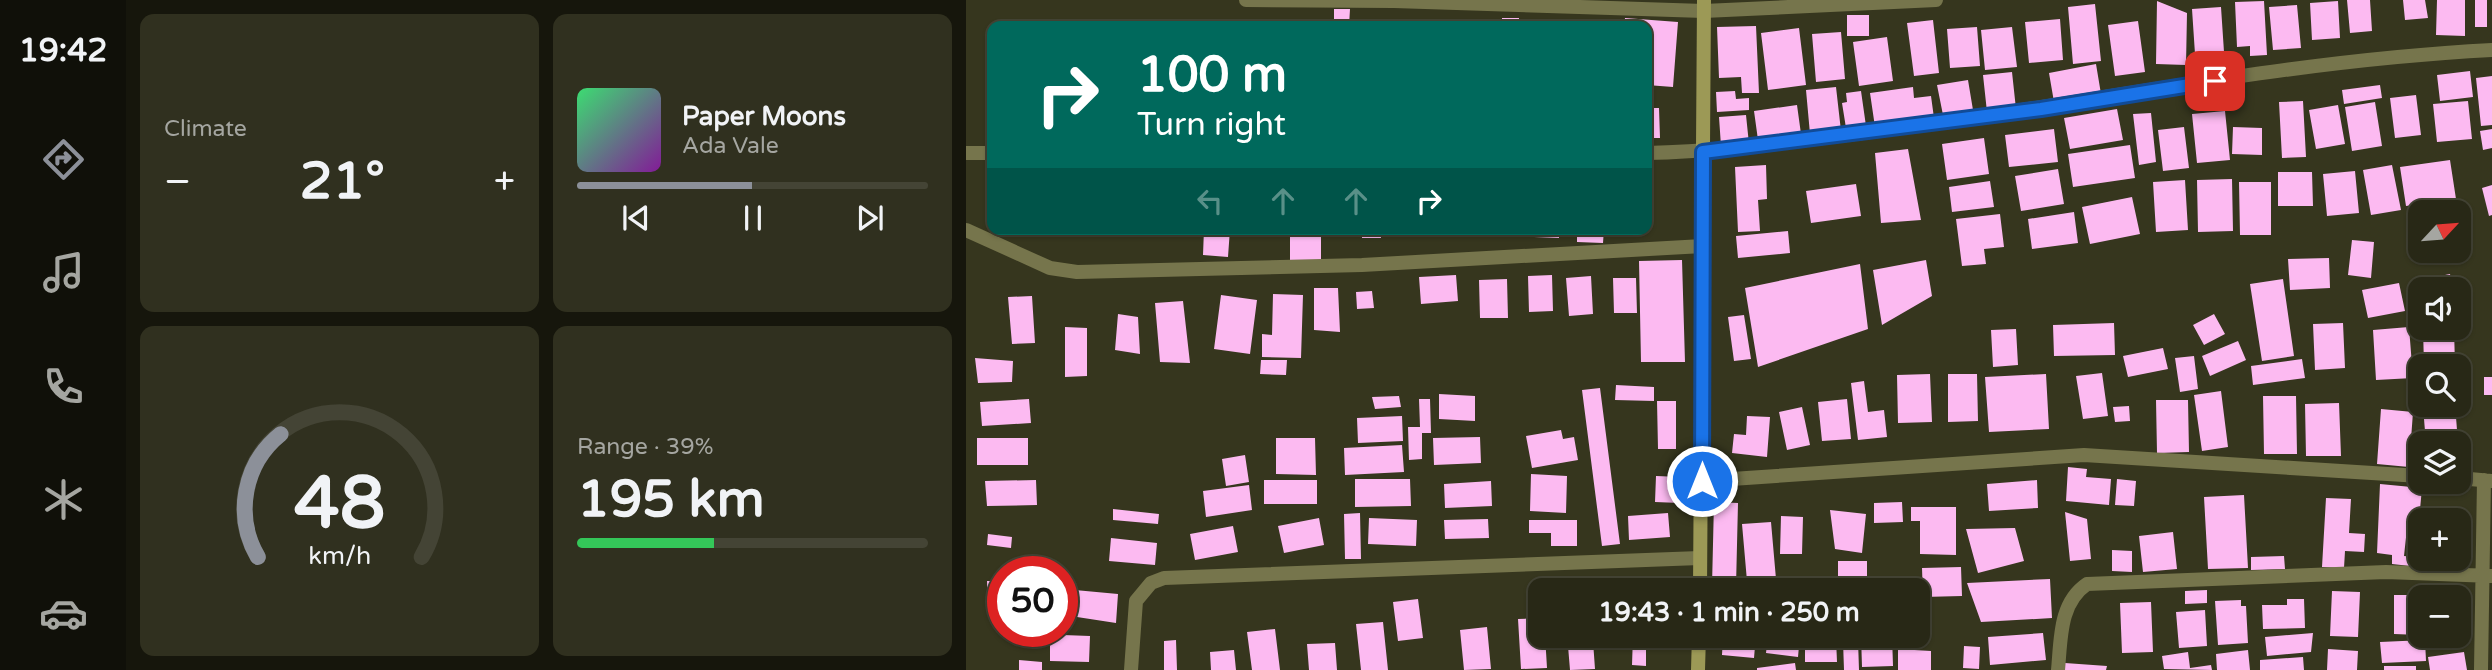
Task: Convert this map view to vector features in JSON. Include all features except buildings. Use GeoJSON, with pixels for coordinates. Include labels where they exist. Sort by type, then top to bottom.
{"type":"FeatureCollection","features":[{"type":"Feature","properties":{"kind":"main road"},"geometry":{"type":"LineString","coordinates":[[1700,578],[1704,6]]}},
{"type":"Feature","properties":{"kind":"main road"},"geometry":{"type":"LineString","coordinates":[[1698,670],[1699,648]]}},
{"type":"Feature","properties":{"kind":"street"},"geometry":{"type":"LineString","coordinates":[[1246,0],[1704,6],[1936,0]]}},
{"type":"Feature","properties":{"kind":"street"},"geometry":{"type":"LineString","coordinates":[[1652,153],[1703,152],[2041,109],[2298,68],[2404,55],[2492,50]]}},
{"type":"Feature","properties":{"kind":"street"},"geometry":{"type":"LineString","coordinates":[[966,153],[987,153]]}},
{"type":"Feature","properties":{"kind":"street"},"geometry":{"type":"LineString","coordinates":[[966,230],[1050,268],[1077,272],[1362,265],[1703,246]]}},
{"type":"Feature","properties":{"kind":"street"},"geometry":{"type":"LineString","coordinates":[[1702,481],[2084,455],[2408,475]]}},
{"type":"Feature","properties":{"kind":"street"},"geometry":{"type":"LineString","coordinates":[[2481,670],[2488,480]]}},
{"type":"Feature","properties":{"kind":"street"},"geometry":{"type":"LineString","coordinates":[[1131,670],[1136,601],[1151,583],[1164,578],[1700,558]]}},
{"type":"Feature","properties":{"kind":"street"},"geometry":{"type":"LineString","coordinates":[[2058,670],[2069,602],[2087,584],[2386,572],[2486,575]]}},
{"type":"Feature","properties":{"kind":"route"},"geometry":{"type":"LineString","coordinates":[[1702,481],[1703,152],[2041,109],[2215,81]]}}]}
